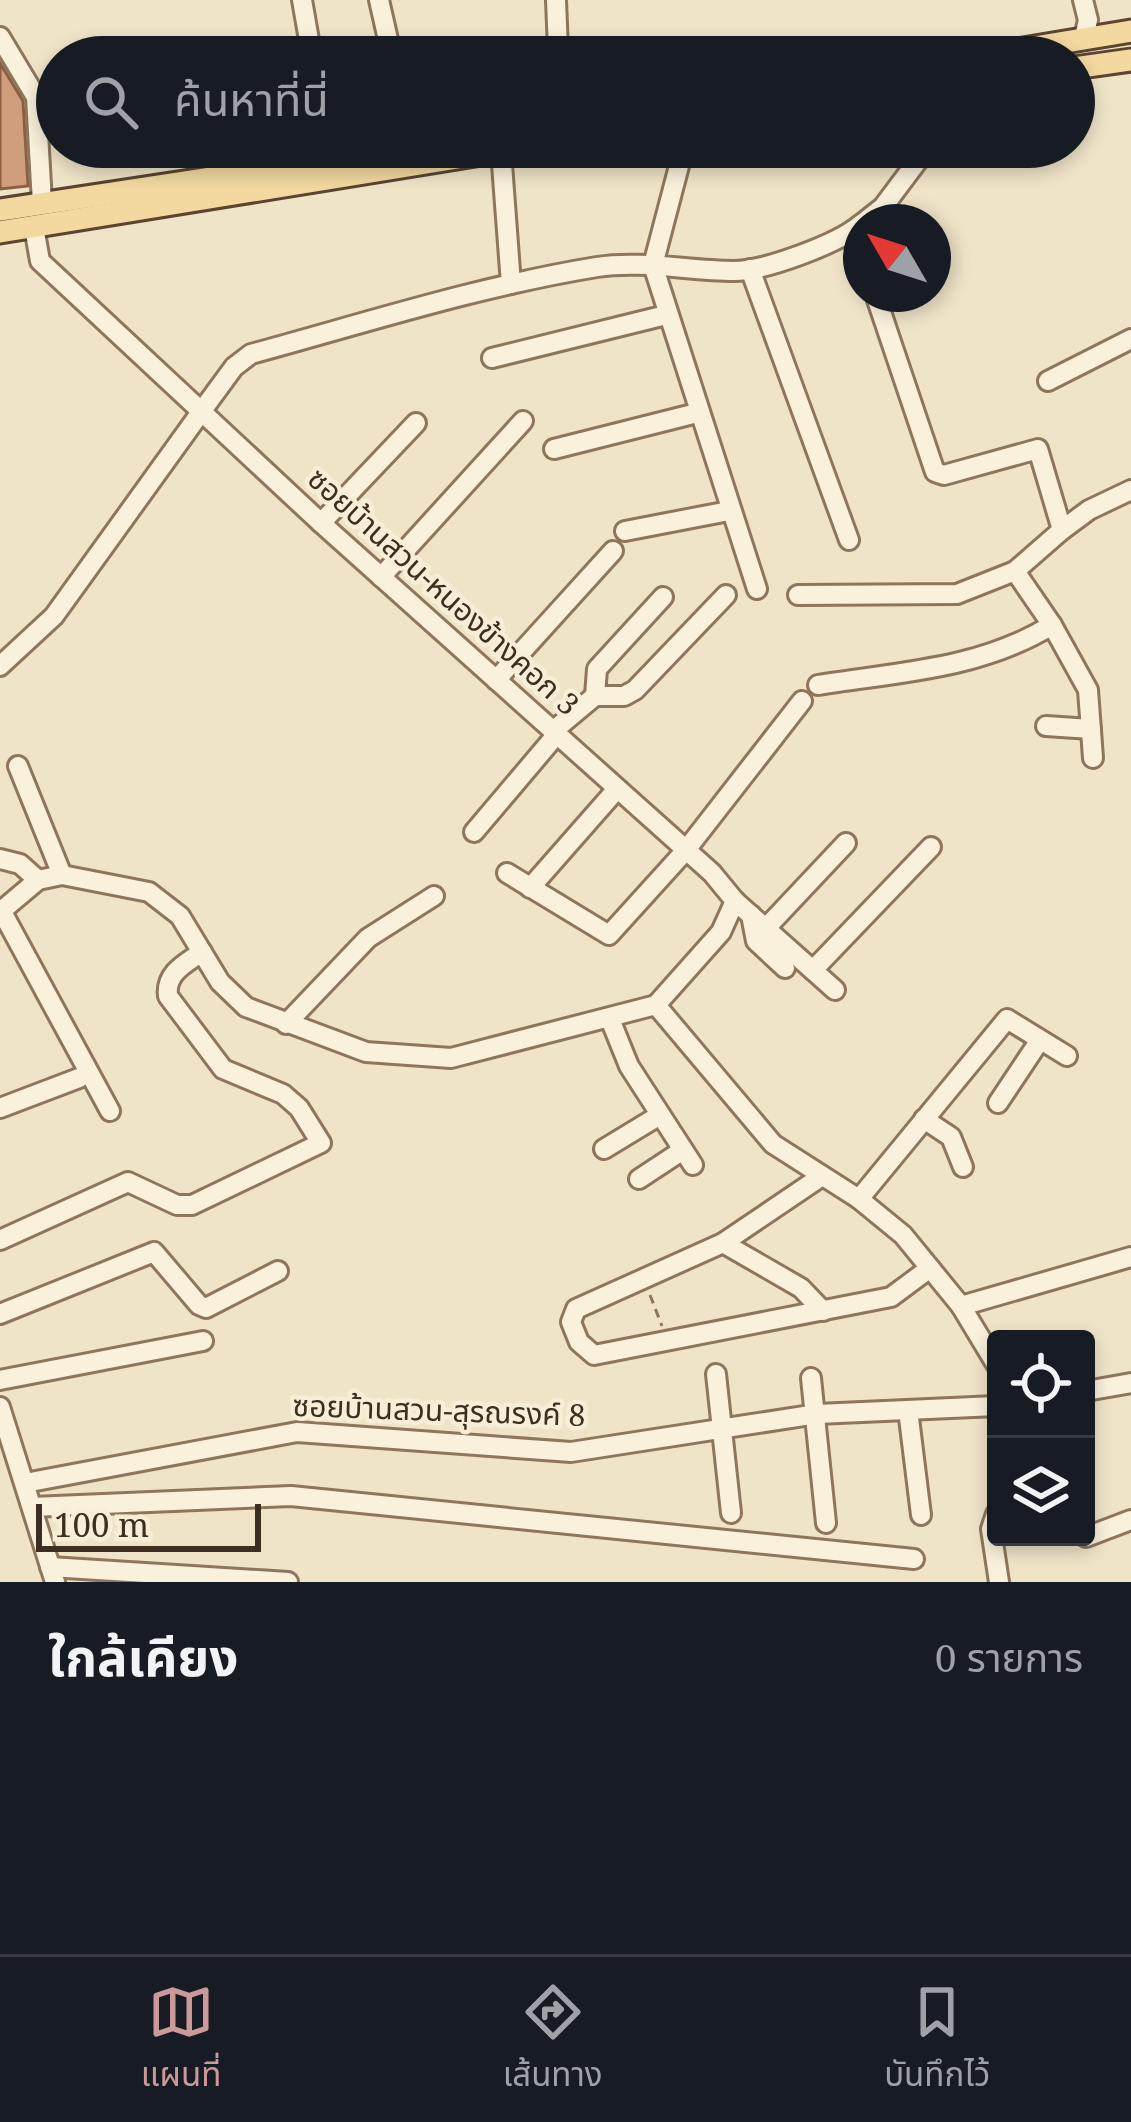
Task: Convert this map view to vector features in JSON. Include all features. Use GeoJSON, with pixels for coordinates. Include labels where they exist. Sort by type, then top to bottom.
{"type":"FeatureCollection","features":[{"type":"Feature","properties":{"kind":"main road"},"geometry":{"type":"LineString","coordinates":[[1095,37],[1131,32]]}},
{"type":"Feature","properties":{"kind":"main road"},"geometry":{"type":"LineString","coordinates":[[1095,65],[1131,60]]}},
{"type":"Feature","properties":{"kind":"main road"},"geometry":{"type":"LineString","coordinates":[[0,209],[247,168]]}},
{"type":"Feature","properties":{"kind":"main road"},"geometry":{"type":"LineString","coordinates":[[0,232],[397,168]]}},
{"type":"Feature","properties":{"kind":"street"},"geometry":{"type":"LineString","coordinates":[[302,0],[308,36]]}},
{"type":"Feature","properties":{"kind":"street"},"geometry":{"type":"LineString","coordinates":[[379,0],[387,36]]}},
{"type":"Feature","properties":{"kind":"street"},"geometry":{"type":"LineString","coordinates":[[556,0],[557,36]]}},
{"type":"Feature","properties":{"kind":"street"},"geometry":{"type":"LineString","coordinates":[[1083,0],[1088,20],[1084,36]]}},
{"type":"Feature","properties":{"kind":"street"},"geometry":{"type":"LineString","coordinates":[[0,37],[36,97]]}},
{"type":"Feature","properties":{"kind":"street"},"geometry":{"type":"LineString","coordinates":[[40,168],[42,203]]}},
{"type":"Feature","properties":{"kind":"street"},"geometry":{"type":"LineString","coordinates":[[502,168],[511,284]]}},
{"type":"Feature","properties":{"kind":"street"},"geometry":{"type":"LineString","coordinates":[[678,168],[652,265],[757,589]]}},
{"type":"Feature","properties":{"kind":"street"},"geometry":{"type":"LineString","coordinates":[[885,204],[912,168]]}},
{"type":"Feature","properties":{"kind":"street","name":"ซอยบ้านสวน-หนองข้างคอก 3"},"geometry":{"type":"LineString","coordinates":[[34,227],[40,261],[835,990]]}},
{"type":"Feature","properties":{"kind":"street"},"geometry":{"type":"LineString","coordinates":[[0,666],[54,616],[234,367],[251,353],[511,284],[602,266],[738,272],[797,255],[843,234]]}},
{"type":"Feature","properties":{"kind":"street"},"geometry":{"type":"LineString","coordinates":[[750,268],[849,540]]}},
{"type":"Feature","properties":{"kind":"street"},"geometry":{"type":"LineString","coordinates":[[881,312],[935,472],[944,475],[1038,449],[1062,530]]}},
{"type":"Feature","properties":{"kind":"street"},"geometry":{"type":"LineString","coordinates":[[492,358],[666,315]]}},
{"type":"Feature","properties":{"kind":"street"},"geometry":{"type":"LineString","coordinates":[[1048,381],[1131,339]]}},
{"type":"Feature","properties":{"kind":"street"},"geometry":{"type":"LineString","coordinates":[[554,449],[697,413]]}},
{"type":"Feature","properties":{"kind":"street"},"geometry":{"type":"LineString","coordinates":[[381,577],[523,421]]}},
{"type":"Feature","properties":{"kind":"street"},"geometry":{"type":"LineString","coordinates":[[321,523],[416,423]]}},
{"type":"Feature","properties":{"kind":"street"},"geometry":{"type":"LineString","coordinates":[[798,595],[957,594],[1015,571],[1089,510],[1131,490]]}},
{"type":"Feature","properties":{"kind":"street"},"geometry":{"type":"LineString","coordinates":[[626,531],[729,511]]}},
{"type":"Feature","properties":{"kind":"street"},"geometry":{"type":"LineString","coordinates":[[496,680],[613,551]]}},
{"type":"Feature","properties":{"kind":"street"},"geometry":{"type":"LineString","coordinates":[[1015,571],[1088,691],[1093,758]]}},
{"type":"Feature","properties":{"kind":"street"},"geometry":{"type":"LineString","coordinates":[[595,696],[635,691],[726,595]]}},
{"type":"Feature","properties":{"kind":"street"},"geometry":{"type":"LineString","coordinates":[[474,832],[555,733],[595,696],[598,668],[663,597]]}},
{"type":"Feature","properties":{"kind":"street"},"geometry":{"type":"LineString","coordinates":[[818,685],[981,660],[1052,626]]}},
{"type":"Feature","properties":{"kind":"street"},"geometry":{"type":"LineString","coordinates":[[506,873],[609,935],[686,850],[802,701]]}},
{"type":"Feature","properties":{"kind":"street"},"geometry":{"type":"LineString","coordinates":[[1046,726],[1090,730]]}},
{"type":"Feature","properties":{"kind":"street"},"geometry":{"type":"LineString","coordinates":[[18,766],[62,874]]}},
{"type":"Feature","properties":{"kind":"street"},"geometry":{"type":"LineString","coordinates":[[530,888],[617,789]]}},
{"type":"Feature","properties":{"kind":"street"},"geometry":{"type":"LineString","coordinates":[[785,968],[756,941],[759,921],[846,843]]}},
{"type":"Feature","properties":{"kind":"street"},"geometry":{"type":"LineString","coordinates":[[812,970],[931,847]]}},
{"type":"Feature","properties":{"kind":"street"},"geometry":{"type":"LineString","coordinates":[[0,859],[20,865],[38,880]]}},
{"type":"Feature","properties":{"kind":"street"},"geometry":{"type":"LineString","coordinates":[[110,1112],[1,911],[38,880],[62,874],[149,892],[180,916],[220,982],[246,1007],[366,1052],[451,1058],[656,1005],[721,932],[735,901]]}},
{"type":"Feature","properties":{"kind":"street"},"geometry":{"type":"LineString","coordinates":[[286,1024],[368,938],[434,896]]}},
{"type":"Feature","properties":{"kind":"street"},"geometry":{"type":"LineString","coordinates":[[0,1240],[128,1182],[177,1204],[192,1205],[321,1144],[283,1094],[224,1069],[168,996],[166,988],[173,974],[202,952]]}},
{"type":"Feature","properties":{"kind":"street"},"geometry":{"type":"LineString","coordinates":[[656,1005],[773,1144],[859,1199],[903,1235],[961,1306],[987,1349]]}},
{"type":"Feature","properties":{"kind":"street"},"geometry":{"type":"LineString","coordinates":[[610,1019],[628,1066],[688,1157],[639,1179]]}},
{"type":"Feature","properties":{"kind":"street"},"geometry":{"type":"LineString","coordinates":[[859,1199],[1007,1019],[1067,1056]]}},
{"type":"Feature","properties":{"kind":"street"},"geometry":{"type":"LineString","coordinates":[[998,1103],[1040,1040]]}},
{"type":"Feature","properties":{"kind":"street"},"geometry":{"type":"LineString","coordinates":[[0,1108],[79,1078]]}},
{"type":"Feature","properties":{"kind":"street"},"geometry":{"type":"LineString","coordinates":[[604,1149],[660,1115]]}},
{"type":"Feature","properties":{"kind":"street"},"geometry":{"type":"LineString","coordinates":[[924,1119],[951,1137],[963,1167]]}},
{"type":"Feature","properties":{"kind":"street"},"geometry":{"type":"LineString","coordinates":[[822,1176],[723,1243],[576,1309],[571,1322],[579,1342],[594,1355],[891,1297],[930,1268]]}},
{"type":"Feature","properties":{"kind":"street"},"geometry":{"type":"LineString","coordinates":[[723,1243],[801,1288],[823,1311]]}},
{"type":"Feature","properties":{"kind":"street"},"geometry":{"type":"LineString","coordinates":[[0,1314],[154,1252],[206,1309],[278,1271]]}},
{"type":"Feature","properties":{"kind":"street"},"geometry":{"type":"LineString","coordinates":[[961,1306],[1131,1257]]}},
{"type":"Feature","properties":{"kind":"street"},"geometry":{"type":"LineString","coordinates":[[0,1380],[203,1341]]}},
{"type":"Feature","properties":{"kind":"street"},"geometry":{"type":"LineString","coordinates":[[716,1374],[730,1514]]}},
{"type":"Feature","properties":{"kind":"street"},"geometry":{"type":"LineString","coordinates":[[811,1378],[826,1523]]}},
{"type":"Feature","properties":{"kind":"street"},"geometry":{"type":"LineString","coordinates":[[1095,1389],[1131,1383]]}},
{"type":"Feature","properties":{"kind":"street","name":"ซอยบ้านสวน-สุรณรงค์ 8"},"geometry":{"type":"LineString","coordinates":[[25,1484],[297,1432],[571,1452],[817,1414],[987,1406]]}},
{"type":"Feature","properties":{"kind":"street"},"geometry":{"type":"LineString","coordinates":[[0,1407],[53,1575],[288,1582]]}},
{"type":"Feature","properties":{"kind":"street"},"geometry":{"type":"LineString","coordinates":[[908,1410],[921,1515]]}},
{"type":"Feature","properties":{"kind":"street"},"geometry":{"type":"LineString","coordinates":[[32,1507],[291,1496],[914,1559]]}},
{"type":"Feature","properties":{"kind":"street"},"geometry":{"type":"LineString","coordinates":[[1095,1534],[1131,1520]]}},
{"type":"Feature","properties":{"kind":"street"},"geometry":{"type":"LineString","coordinates":[[993,1546],[999,1582]]}},
{"type":"Feature","properties":{"kind":"path"},"geometry":{"type":"LineString","coordinates":[[645,1280],[667,1339]]}},
{"type":"Feature","properties":{"kind":"building"},"geometry":{"type":"Polygon","coordinates":[[[0,63],[23,101],[28,186],[0,189],[0,63]]]}}]}
